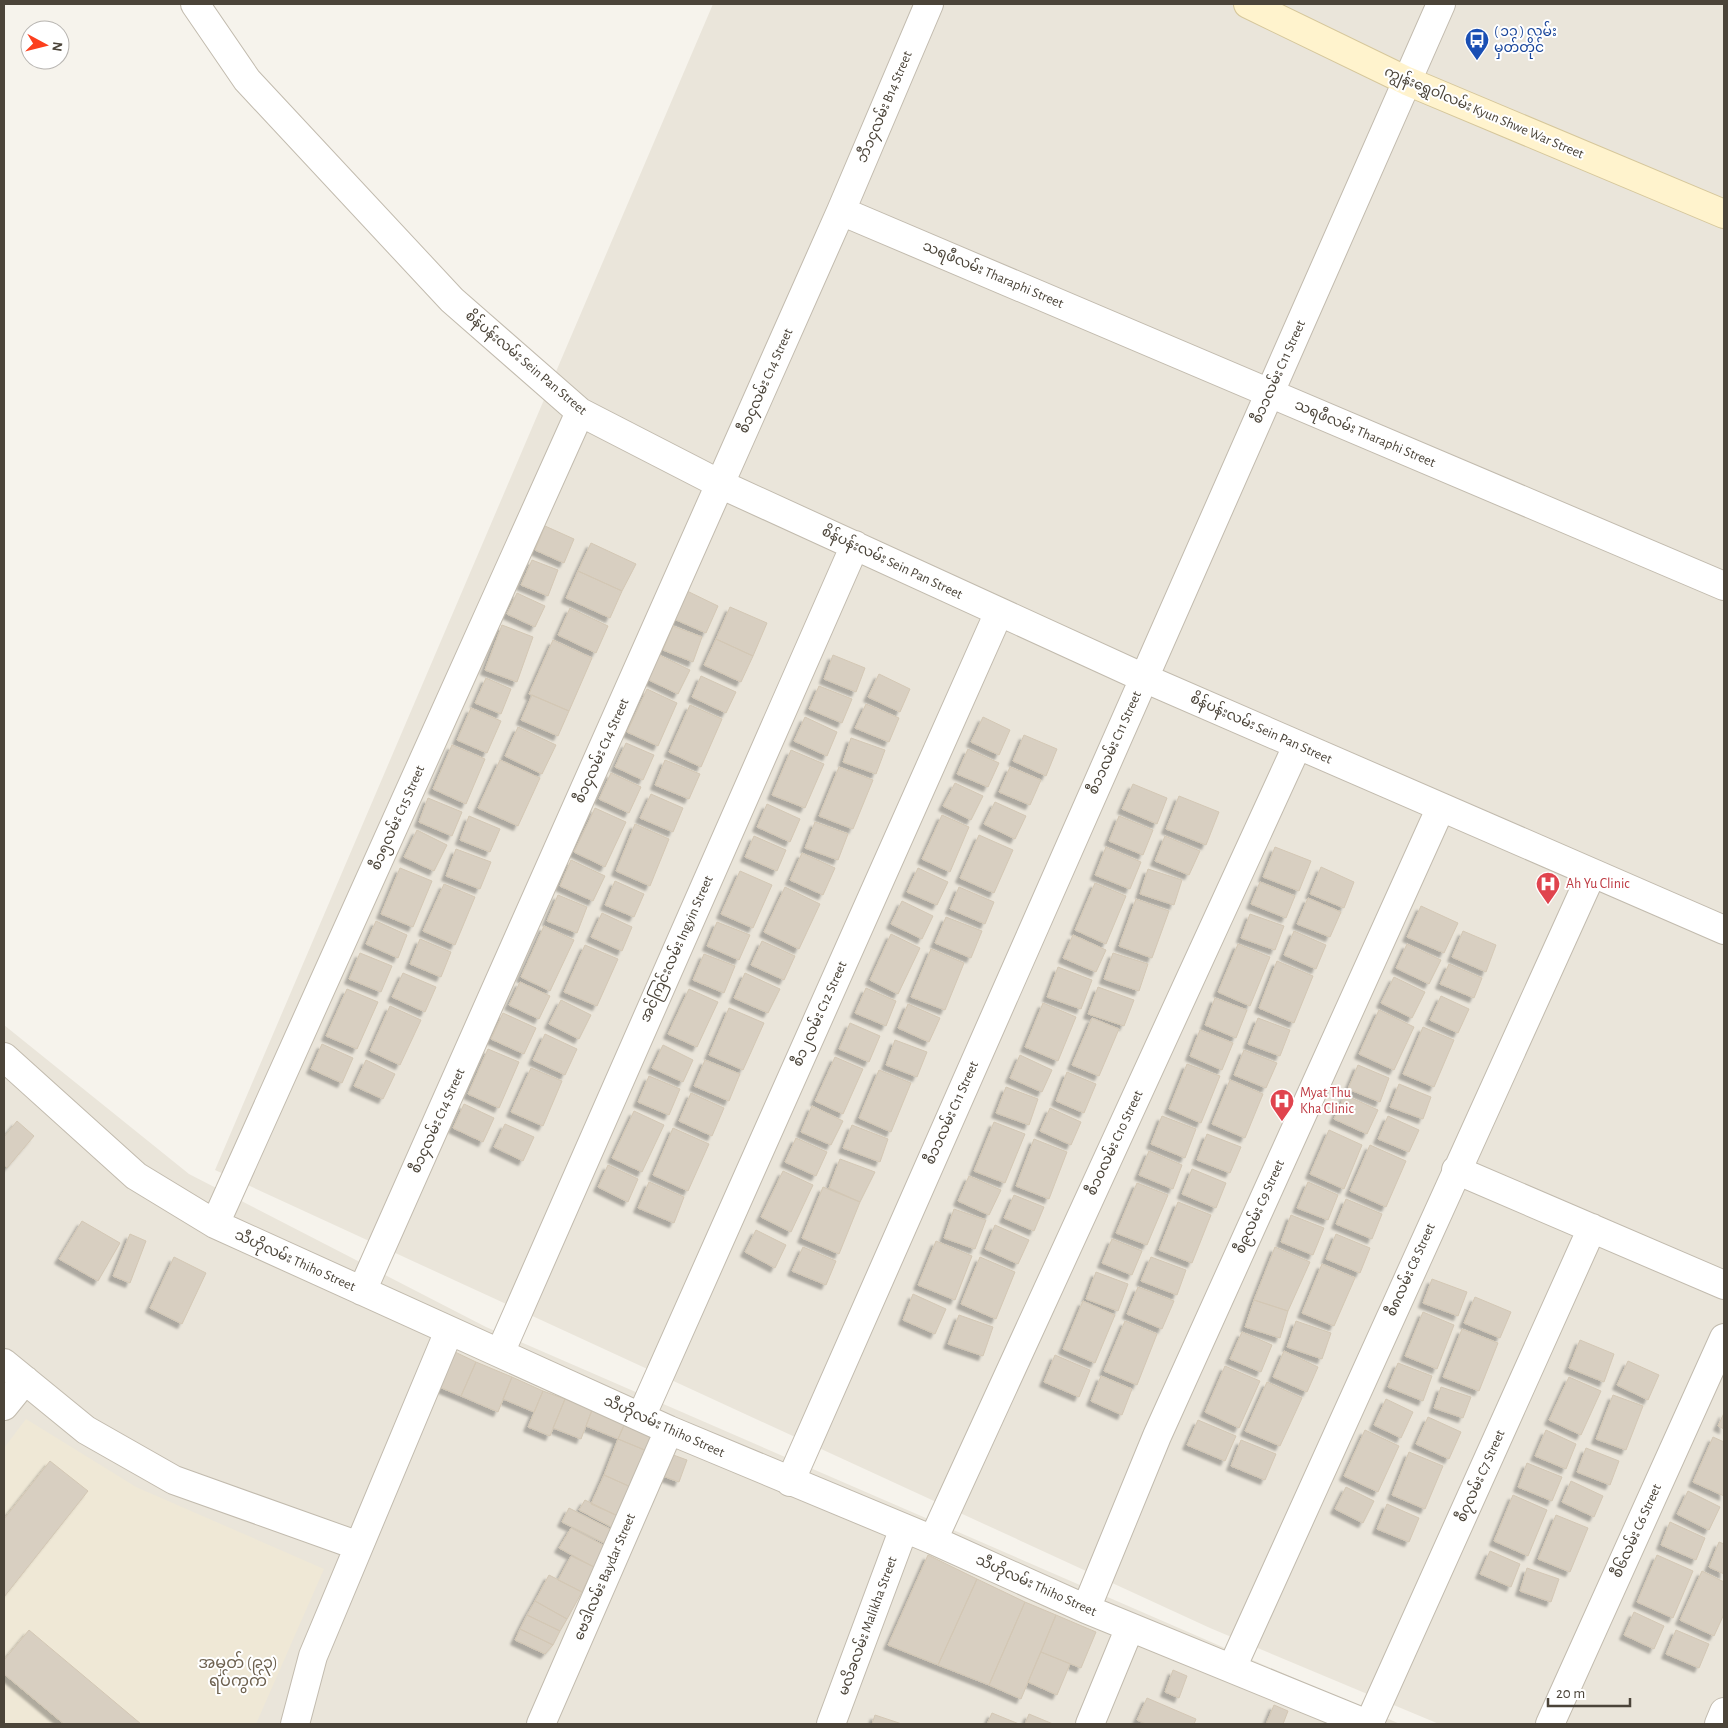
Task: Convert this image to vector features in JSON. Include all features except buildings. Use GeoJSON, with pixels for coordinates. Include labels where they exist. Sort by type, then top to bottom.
{"type":"FeatureCollection","features":[{"type":"Feature","properties":{"kind":"street","name":"စိန်ပန်းလမ်း Sein Pan Street"},"geometry":{"type":"LineString","coordinates":[[195,4],[248,80],[452,300],[580,412],[720,484],[1144,678],[1724,930]]}},
{"type":"Feature","properties":{"kind":"street","name":"ဘီ၁၄လမ်း B14 Street"},"geometry":{"type":"LineString","coordinates":[[841,211],[929,4]]}},
{"type":"Feature","properties":{"kind":"street","name":"ကျွန်းရွှေဝါလမ်း Kyun Shwe War Street"},"geometry":{"type":"LineString","coordinates":[[1248,4],[1407,81],[1724,214]]}},
{"type":"Feature","properties":{"kind":"street","name":"စီ၁၁လမ်း C11 Street"},"geometry":{"type":"LineString","coordinates":[[790,1482],[1441,4]]}},
{"type":"Feature","properties":{"kind":"street","name":"သရဖီလမ်း Tharaphi Street"},"geometry":{"type":"LineString","coordinates":[[841,211],[1724,586]]}},
{"type":"Feature","properties":{"kind":"street","name":"စီ၁၄လမ်း C14 Street"},"geometry":{"type":"LineString","coordinates":[[362,1291],[841,211]]}},
{"type":"Feature","properties":{"kind":"street","name":"စီ၁၅လမ်း C15 Street"},"geometry":{"type":"LineString","coordinates":[[215,1224],[580,412]]}},
{"type":"Feature","properties":{"kind":"street","name":"အင်ကြင်းလမ်း Ingyin Street"},"geometry":{"type":"LineString","coordinates":[[500,1353],[855,545]]}},
{"type":"Feature","properties":{"kind":"street","name":"စီ၁၂လမ်း C12 Street"},"geometry":{"type":"LineString","coordinates":[[641,1417],[999,612]]}},
{"type":"Feature","properties":{"kind":"street","name":"စီ၁၀လမ်း C10 Street"},"geometry":{"type":"LineString","coordinates":[[933,1540],[1297,746]]}},
{"type":"Feature","properties":{"kind":"street","name":"စီ၉လမ်း C9 Street"},"geometry":{"type":"LineString","coordinates":[[1086,1609],[1156,1436],[1441,807]]}},
{"type":"Feature","properties":{"kind":"street","name":"စီ၈လမ်း C8 Street"},"geometry":{"type":"LineString","coordinates":[[1232,1668],[1592,873]]}},
{"type":"Feature","properties":{"kind":"street","name":"သီဟိုလမ်း Thiho Street"},"geometry":{"type":"LineString","coordinates":[[4,1056],[136,1176],[215,1224],[669,1430],[933,1540],[1086,1609],[1368,1724]]}},
{"type":"Feature","properties":{"kind":"street"},"geometry":{"type":"LineString","coordinates":[[1456,1170],[1724,1285]]}},
{"type":"Feature","properties":{"kind":"street","name":"စီ၇လမ်း C7 Street"},"geometry":{"type":"LineString","coordinates":[[1368,1724],[1592,1228]]}},
{"type":"Feature","properties":{"kind":"street"},"geometry":{"type":"LineString","coordinates":[[295,1724],[313,1656],[449,1331]]}},
{"type":"Feature","properties":{"kind":"street","name":"စီ၆လမ်း C6 Street"},"geometry":{"type":"LineString","coordinates":[[1550,1724],[1724,1338]]}},
{"type":"Feature","properties":{"kind":"street"},"geometry":{"type":"LineString","coordinates":[[4,1363],[86,1430],[174,1480],[359,1546]]}},
{"type":"Feature","properties":{"kind":"street"},"geometry":{"type":"LineString","coordinates":[[4,1406],[25,1380]]}},
{"type":"Feature","properties":{"kind":"street","name":"ဗေဒါလမ်း Baydar Street"},"geometry":{"type":"LineString","coordinates":[[541,1724],[669,1430]]}},
{"type":"Feature","properties":{"kind":"street","name":"မလိခလမ်း Malikha Street"},"geometry":{"type":"LineString","coordinates":[[831,1724],[904,1528]]}},
{"type":"Feature","properties":{"kind":"street"},"geometry":{"type":"LineString","coordinates":[[1090,1724],[1130,1627]]}},
{"type":"Feature","properties":{"kind":"street"},"geometry":{"type":"LineString","coordinates":[[1718,1724],[1724,1712]]}},
{"type":"Feature","properties":{"kind":"shaded area"},"geometry":{"type":"Polygon","coordinates":[[[713,4],[1724,4],[1724,1724],[1439,1724],[1210,1628],[215,1170],[713,4]]]}},
{"type":"Feature","properties":{"kind":"shaded area"},"geometry":{"type":"Polygon","coordinates":[[[4,1025],[189,1174],[486,1327],[1400,1724],[4,1724],[4,1025]]]}},
{"type":"Feature","properties":{"kind":"shaded area"},"geometry":{"type":"Polygon","coordinates":[[[26,1419],[136,1487],[324,1569],[256,1724],[4,1724],[4,1448],[26,1419]]]}},
{"type":"Feature","properties":{"kind":"place","name":"( ၁၁ ) လမ်း မှတ်တိုင်"},"geometry":{"type":"Point","coordinates":[1477,61]}},
{"type":"Feature","properties":{"kind":"place","name":"Ah Yu Clinic"},"geometry":{"type":"Point","coordinates":[1548,905]}},
{"type":"Feature","properties":{"kind":"place","name":"Myat Thu Kha Clinic"},"geometry":{"type":"Point","coordinates":[1282,1122]}},
{"type":"Feature","properties":{"kind":"district","name":"အမှတ် (၉၃) ရပ်ကွက်"},"geometry":{"type":"Point","coordinates":[238,1672]}}]}
